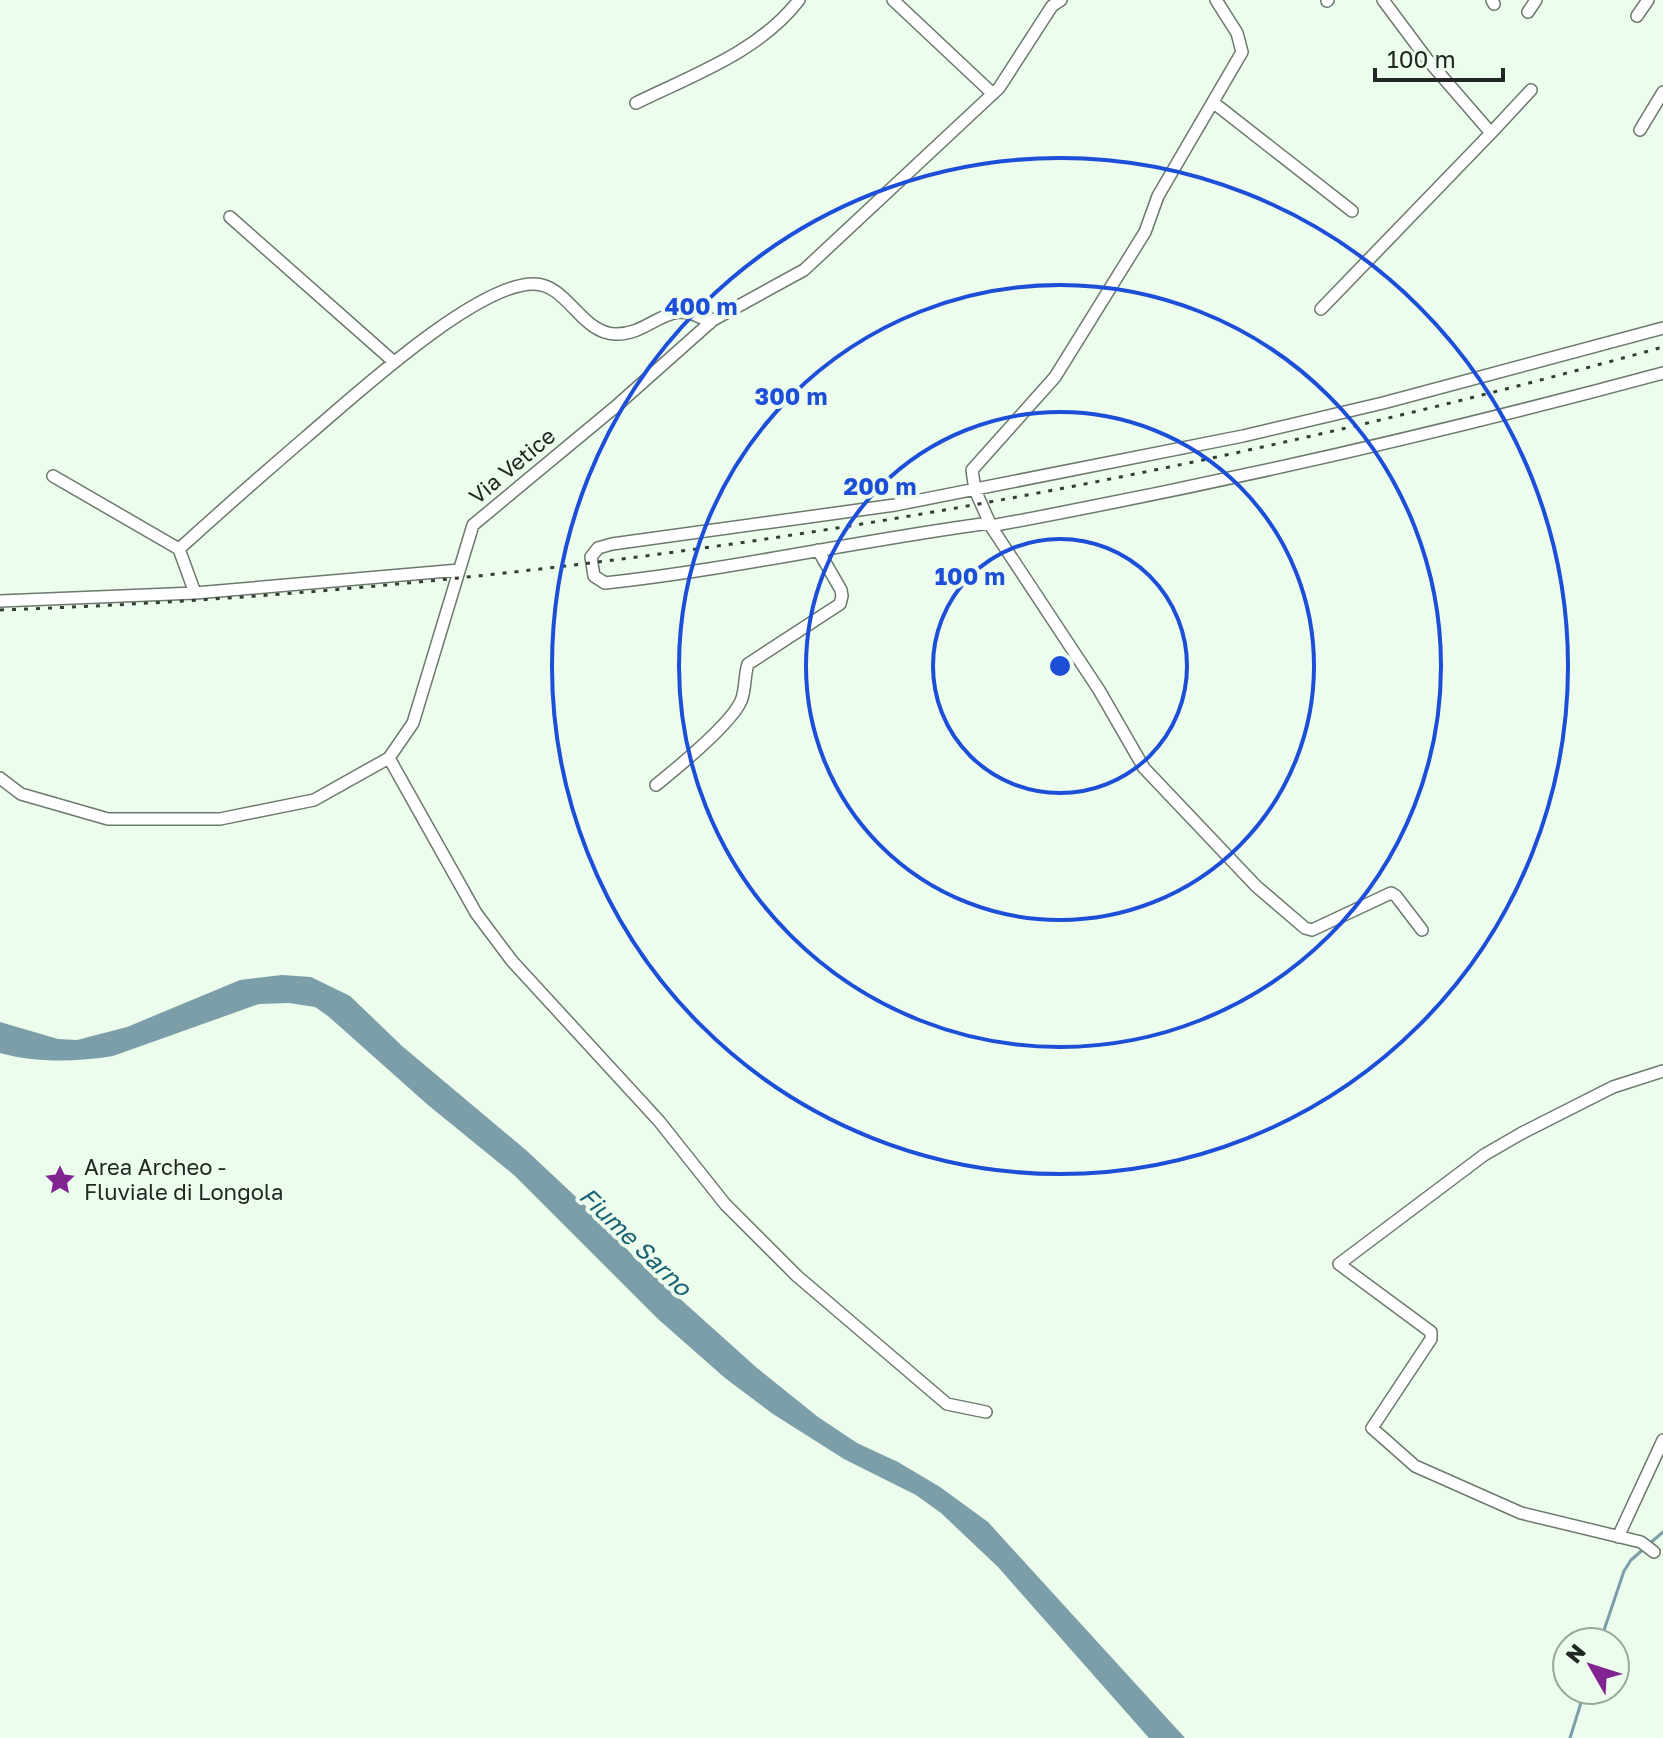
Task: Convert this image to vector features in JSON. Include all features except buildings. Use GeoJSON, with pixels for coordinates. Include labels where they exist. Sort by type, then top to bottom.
{"type":"FeatureCollection","features":[{"type":"Feature","properties":{"kind":"street"},"geometry":{"type":"LineString","coordinates":[[636,103],[708,71],[779,23],[799,0]]}},
{"type":"Feature","properties":{"kind":"street"},"geometry":{"type":"LineString","coordinates":[[893,0],[993,94]]}},
{"type":"Feature","properties":{"kind":"street","name":"Via Vetice"},"geometry":{"type":"LineString","coordinates":[[0,778],[21,794],[108,819],[220,819],[314,800],[389,758],[413,723],[473,525],[614,408],[710,323],[804,270],[993,94],[1052,6],[1061,0]]}},
{"type":"Feature","properties":{"kind":"street"},"geometry":{"type":"LineString","coordinates":[[1216,0],[1237,33],[1242,52],[1158,196],[1145,232],[1055,377],[972,470],[975,490],[991,525],[1099,690],[1144,768],[1256,886],[1305,928],[1312,930],[1391,893],[1422,930]]}},
{"type":"Feature","properties":{"kind":"street"},"geometry":{"type":"LineString","coordinates":[[1383,0],[1427,59],[1491,133]]}},
{"type":"Feature","properties":{"kind":"street"},"geometry":{"type":"LineString","coordinates":[[1528,12],[1536,0]]}},
{"type":"Feature","properties":{"kind":"street"},"geometry":{"type":"LineString","coordinates":[[1637,16],[1648,0]]}},
{"type":"Feature","properties":{"kind":"street"},"geometry":{"type":"LineString","coordinates":[[1321,309],[1531,90]]}},
{"type":"Feature","properties":{"kind":"street"},"geometry":{"type":"LineString","coordinates":[[1640,130],[1663,92]]}},
{"type":"Feature","properties":{"kind":"street"},"geometry":{"type":"LineString","coordinates":[[1214,103],[1352,211]]}},
{"type":"Feature","properties":{"kind":"street"},"geometry":{"type":"LineString","coordinates":[[230,217],[394,362]]}},
{"type":"Feature","properties":{"kind":"street"},"geometry":{"type":"LineString","coordinates":[[179,549],[394,362],[480,301],[498,292],[533,284],[550,288],[583,318],[609,333],[628,332],[680,311],[692,311],[710,323]]}},
{"type":"Feature","properties":{"kind":"street"},"geometry":{"type":"LineString","coordinates":[[1663,328],[1383,403],[975,490],[895,505],[612,544],[598,548],[591,557],[594,576],[605,583],[667,576],[887,537],[991,525],[1138,499],[1507,415],[1663,373]]}},
{"type":"Feature","properties":{"kind":"street"},"geometry":{"type":"LineString","coordinates":[[53,476],[179,549],[195,593]]}},
{"type":"Feature","properties":{"kind":"street"},"geometry":{"type":"LineString","coordinates":[[656,785],[692,755],[737,707],[744,692],[748,664],[840,604],[841,590],[818,550]]}},
{"type":"Feature","properties":{"kind":"street"},"geometry":{"type":"LineString","coordinates":[[0,601],[195,593],[459,570]]}},
{"type":"Feature","properties":{"kind":"street"},"geometry":{"type":"LineString","coordinates":[[389,758],[476,913],[512,961],[673,1136],[687,1159],[725,1204],[797,1276],[947,1404],[986,1412]]}},
{"type":"Feature","properties":{"kind":"street"},"geometry":{"type":"LineString","coordinates":[[1650,1548],[1521,1513],[1415,1466],[1390,1447],[1372,1428],[1431,1339],[1431,1332],[1339,1264],[1484,1155],[1613,1087],[1663,1071]]}},
{"type":"Feature","properties":{"kind":"street"},"geometry":{"type":"LineString","coordinates":[[1618,1537],[1663,1440]]}},
{"type":"Feature","properties":{"kind":"water","name":"Fiume Sarno"},"geometry":{"type":"Polygon","coordinates":[[[282,975],[311,977],[350,996],[402,1046],[527,1151],[592,1212],[638,1261],[757,1368],[818,1417],[857,1443],[898,1462],[940,1487],[988,1522],[1185,1738],[1149,1738],[998,1567],[941,1513],[916,1495],[844,1459],[773,1414],[725,1378],[658,1319],[514,1175],[315,1007],[289,1003],[259,1004],[113,1056],[56,1060],[27,1059],[0,1053],[0,1022],[58,1039],[77,1040],[127,1027],[240,980],[282,975]]]}},
{"type":"Feature","properties":{"kind":"waterway"},"geometry":{"type":"LineString","coordinates":[[1605,1626],[1624,1571],[1631,1560],[1663,1532]]}},
{"type":"Feature","properties":{"kind":"waterway"},"geometry":{"type":"LineString","coordinates":[[1570,1738],[1580,1706]]}},
{"type":"Feature","properties":{"kind":"railway"},"geometry":{"type":"LineString","coordinates":[[0,610],[211,599],[421,582],[631,558],[839,528],[1047,491],[1253,449],[1459,401],[1663,347]]}},
{"type":"Feature","properties":{"kind":"place","name":"Area Archeo - Fluviale di Longola"},"geometry":{"type":"Point","coordinates":[60,1180]}}]}
